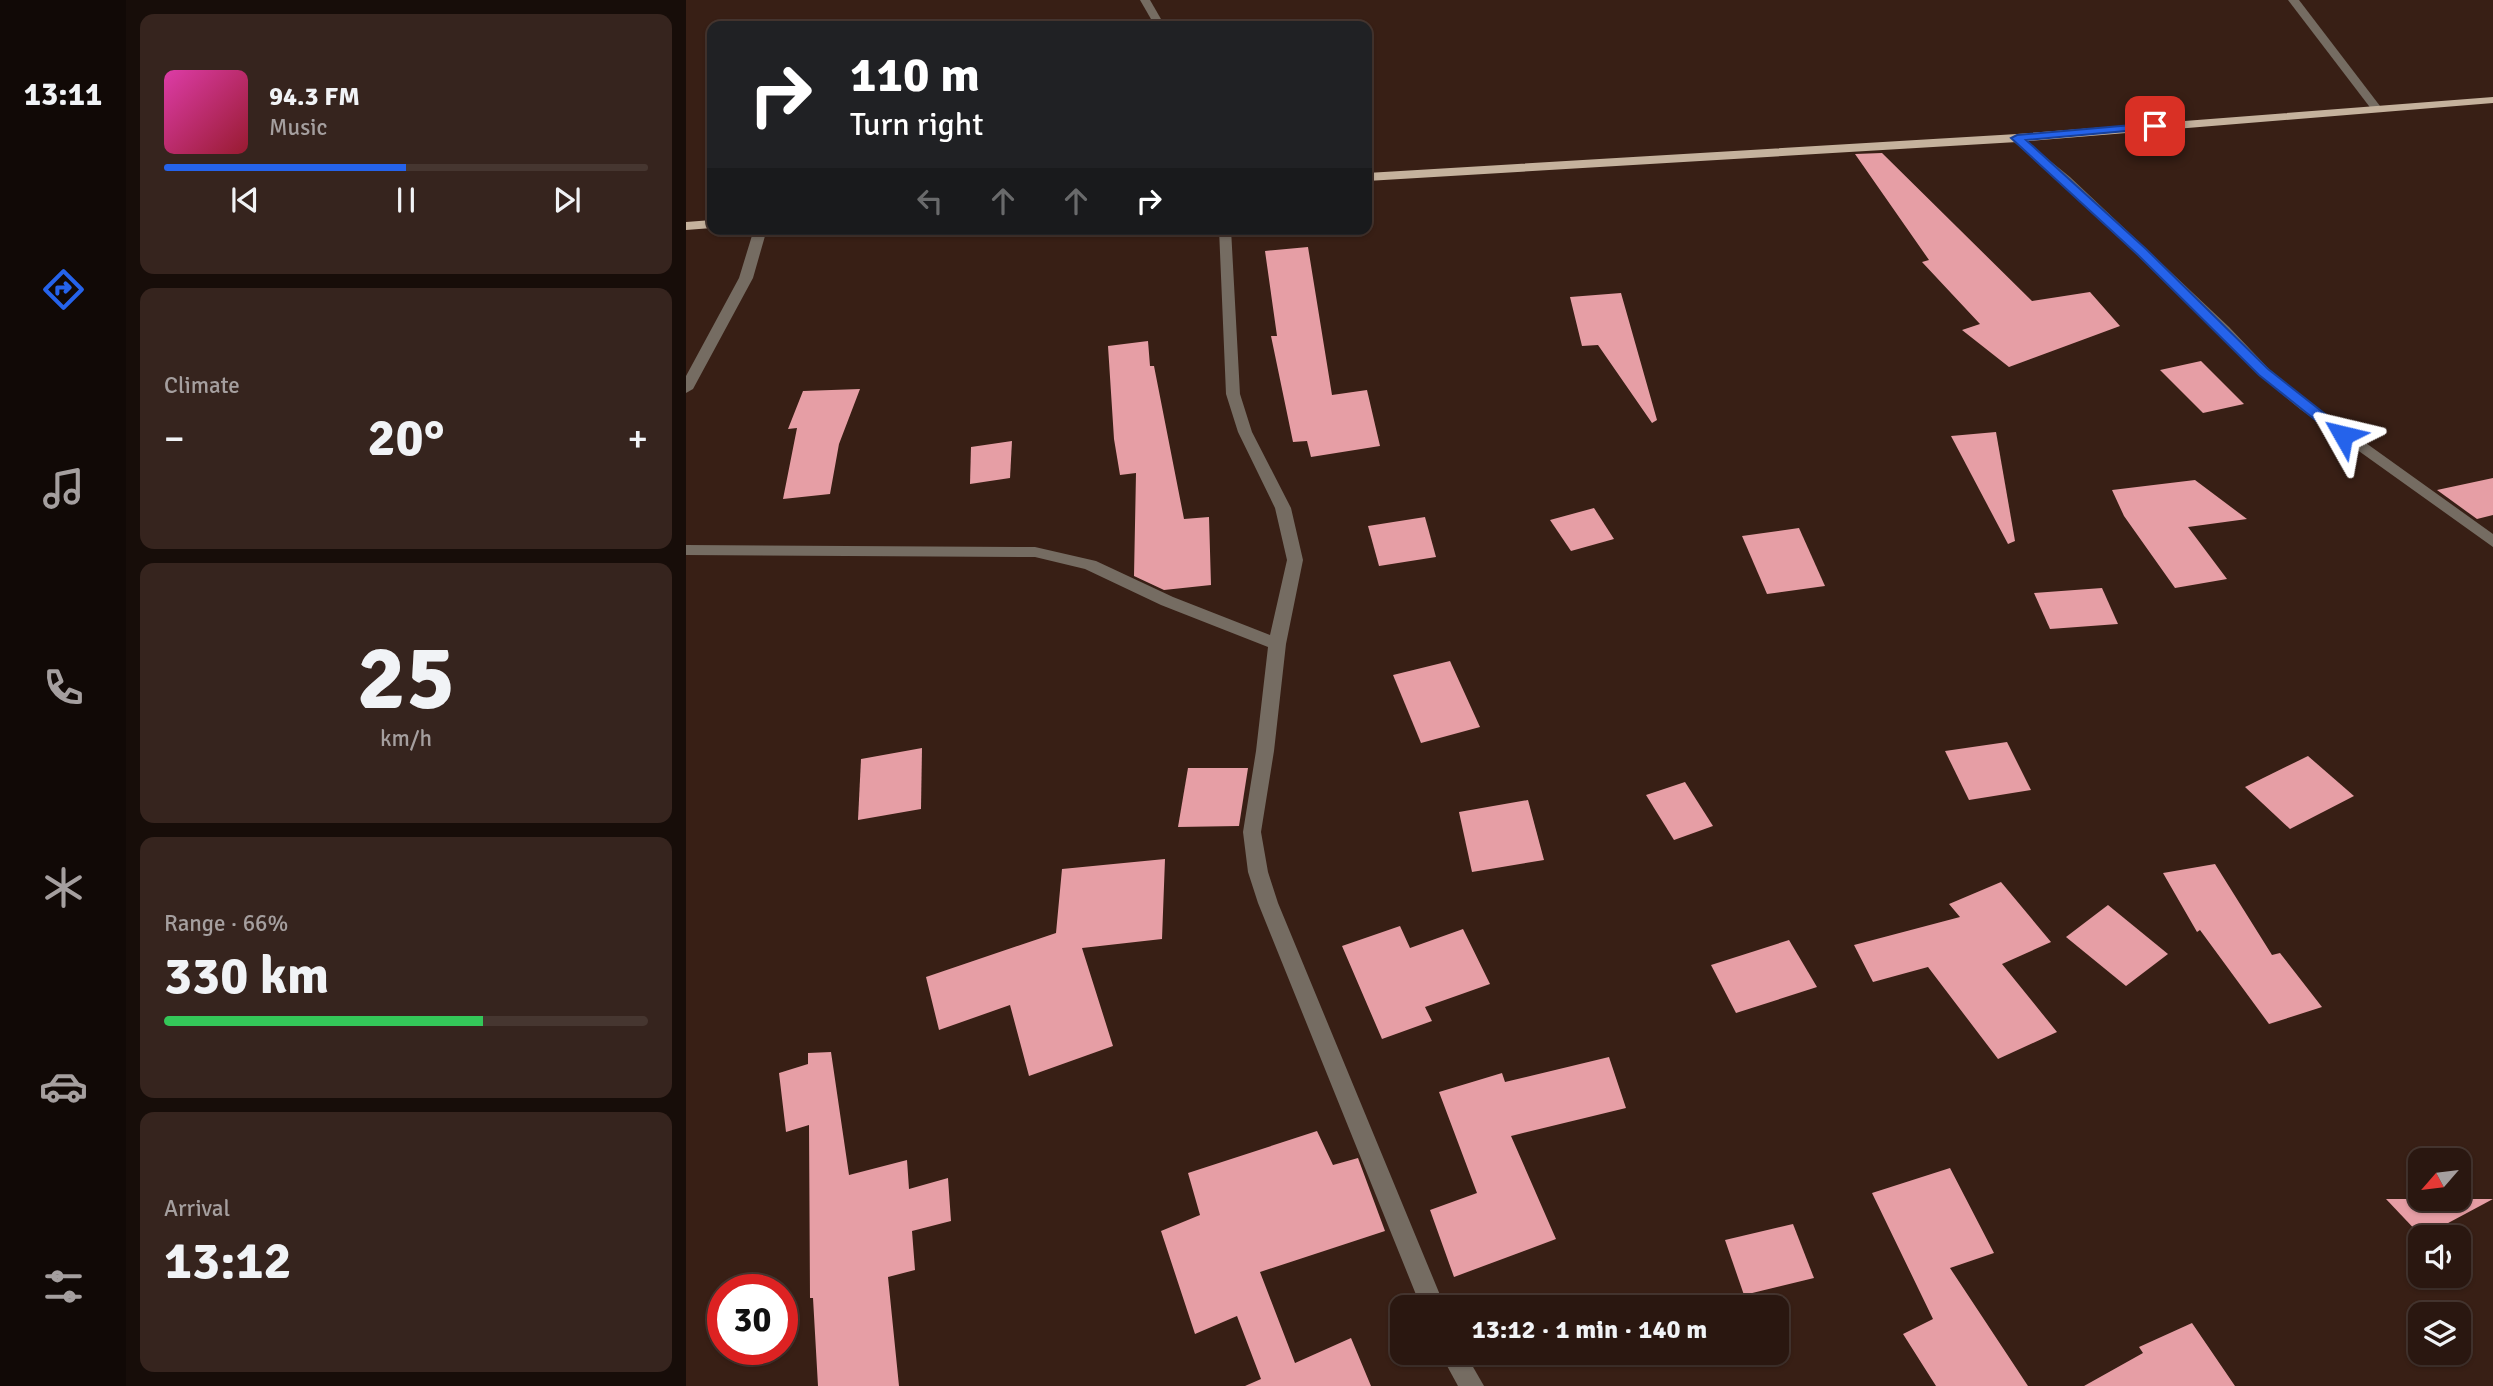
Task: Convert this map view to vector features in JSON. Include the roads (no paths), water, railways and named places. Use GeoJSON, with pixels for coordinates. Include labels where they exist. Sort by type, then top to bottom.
{"type":"FeatureCollection","features":[{"type":"Feature","properties":{"kind":"main road"},"geometry":{"type":"LineString","coordinates":[[1372,177],[2017,138],[2493,100]]}},
{"type":"Feature","properties":{"kind":"main road"},"geometry":{"type":"LineString","coordinates":[[686,226],[707,224]]}},
{"type":"Feature","properties":{"kind":"street"},"geometry":{"type":"LineString","coordinates":[[1144,0],[1157,21]]}},
{"type":"Feature","properties":{"kind":"street"},"geometry":{"type":"LineString","coordinates":[[2293,0],[2376,108]]}},
{"type":"Feature","properties":{"kind":"street"},"geometry":{"type":"LineString","coordinates":[[2017,138],[2142,252],[2264,372],[2305,407],[2493,542]]}},
{"type":"Feature","properties":{"kind":"street"},"geometry":{"type":"LineString","coordinates":[[686,388],[746,278],[759,235]]}},
{"type":"Feature","properties":{"kind":"street"},"geometry":{"type":"LineString","coordinates":[[1225,235],[1233,394],[1245,432],[1283,508],[1295,560],[1277,644],[1265,751],[1252,832],[1258,873],[1428,1295]]}},
{"type":"Feature","properties":{"kind":"street"},"geometry":{"type":"LineString","coordinates":[[686,550],[1035,552],[1090,565],[1167,601],[1277,644]]}},
{"type":"Feature","properties":{"kind":"street"},"geometry":{"type":"LineString","coordinates":[[1459,1365],[1472,1386]]}}]}
